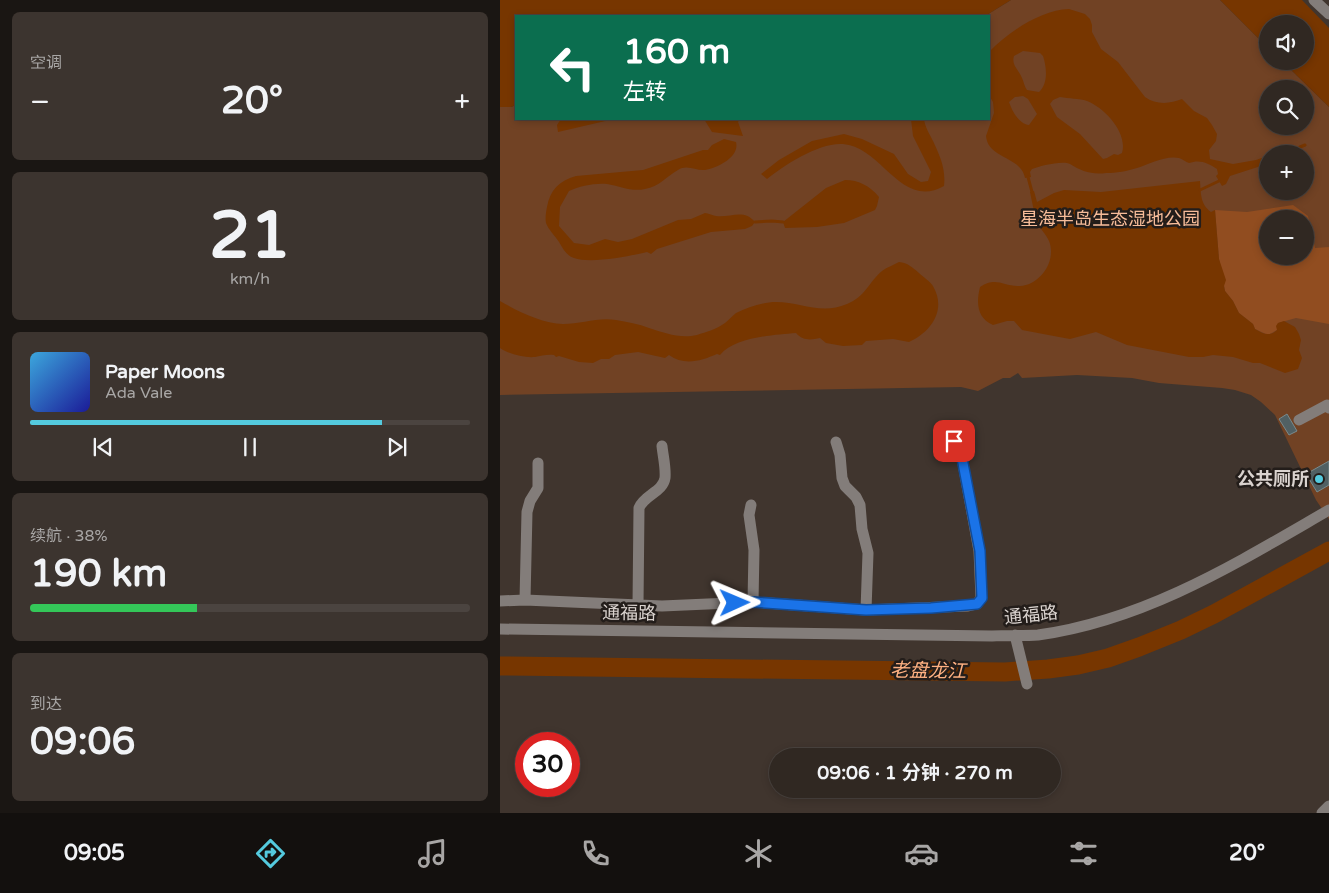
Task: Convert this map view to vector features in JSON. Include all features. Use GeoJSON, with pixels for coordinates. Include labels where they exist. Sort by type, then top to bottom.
{"type":"FeatureCollection","features":[{"type":"Feature","properties":{"kind":"street"},"geometry":{"type":"LineString","coordinates":[[1314,0],[1329,14]]}},
{"type":"Feature","properties":{"kind":"street"},"geometry":{"type":"LineString","coordinates":[[1299,420],[1327,405],[1329,408]]}},
{"type":"Feature","properties":{"kind":"street"},"geometry":{"type":"LineString","coordinates":[[500,601],[524,600],[662,606],[753,602],[866,610],[968,606],[977,604],[982,598],[980,551],[962,458],[954,441]]}},
{"type":"Feature","properties":{"kind":"street"},"geometry":{"type":"LineString","coordinates":[[836,442],[845,486],[856,497],[860,505],[862,529],[868,552],[866,610]]}},
{"type":"Feature","properties":{"kind":"street"},"geometry":{"type":"LineString","coordinates":[[638,605],[639,508],[642,501],[661,488],[665,479],[662,446]]}},
{"type":"Feature","properties":{"kind":"street"},"geometry":{"type":"LineString","coordinates":[[524,600],[527,512],[530,501],[538,488],[538,463]]}},
{"type":"Feature","properties":{"kind":"street"},"geometry":{"type":"LineString","coordinates":[[751,505],[749,515],[754,550],[753,602]]}},
{"type":"Feature","properties":{"kind":"street","name":"通福路"},"geometry":{"type":"LineString","coordinates":[[500,629],[1037,635],[1112,618],[1152,604],[1234,565],[1329,510]]}},
{"type":"Feature","properties":{"kind":"street"},"geometry":{"type":"LineString","coordinates":[[1015,635],[1027,684]]}},
{"type":"Feature","properties":{"kind":"street"},"geometry":{"type":"LineString","coordinates":[[1322,813],[1329,806]]}},
{"type":"Feature","properties":{"kind":"green space","name":"星海半岛生态湿地公园"},"geometry":{"type":"Polygon","coordinates":[[[1011,0],[1220,0],[1259,39],[1259,70],[1291,70],[1301,80],[1259,80],[1259,135],[1314,135],[1314,92],[1329,107],[1329,519],[1316,500],[1275,415],[1251,395],[1222,388],[1159,383],[1132,378],[1077,375],[1022,378],[1018,373],[1010,378],[1003,378],[978,391],[961,387],[500,395],[500,107],[515,105],[515,120],[990,120],[990,15],[987,15],[1011,0]]]}},
{"type":"Feature","properties":{"kind":"shaded area"},"geometry":{"type":"Polygon","coordinates":[[[500,0],[1011,0],[987,15],[515,15],[515,105],[500,107],[500,0]]]}},
{"type":"Feature","properties":{"kind":"shaded area"},"geometry":{"type":"Polygon","coordinates":[[[1220,0],[1302,0],[1329,28],[1329,107],[1314,92],[1314,80],[1301,80],[1291,70],[1314,70],[1314,15],[1259,15],[1259,39],[1220,0]]]}},
{"type":"Feature","properties":{"kind":"shaded area"},"geometry":{"type":"Polygon","coordinates":[[[1069,9],[1085,14],[1090,19],[1092,32],[1101,49],[1118,62],[1145,97],[1149,100],[1163,103],[1182,99],[1194,111],[1207,118],[1217,134],[1216,141],[1209,150],[1210,159],[1233,164],[1259,159],[1259,167],[1230,176],[1226,184],[1222,186],[1216,176],[1218,174],[1217,169],[1214,167],[1204,162],[1189,163],[1174,157],[1158,160],[1130,170],[1101,173],[1087,172],[1067,163],[1057,163],[1032,169],[1030,172],[1031,177],[1025,178],[1017,165],[998,154],[988,144],[986,136],[994,113],[993,102],[990,97],[990,51],[1015,30],[1036,18],[1058,10],[1069,9]],[[1023,51],[1014,56],[1014,65],[1021,75],[1027,90],[1039,92],[1044,85],[1046,76],[1043,56],[1040,53],[1023,51]],[[1023,96],[1015,97],[1009,102],[1019,120],[1029,125],[1037,114],[1028,99],[1023,96]],[[1060,97],[1053,100],[1050,104],[1057,117],[1080,134],[1103,159],[1122,153],[1122,137],[1114,122],[1094,104],[1081,99],[1060,97]]]}},
{"type":"Feature","properties":{"kind":"shaded area"},"geometry":{"type":"Polygon","coordinates":[[[560,120],[610,120],[558,132],[557,125],[560,120]]]}},
{"type":"Feature","properties":{"kind":"shaded area"},"geometry":{"type":"Polygon","coordinates":[[[705,120],[739,120],[738,122],[743,136],[712,132],[705,120]]]}},
{"type":"Feature","properties":{"kind":"shaded area"},"geometry":{"type":"Polygon","coordinates":[[[911,120],[924,120],[942,163],[944,186],[929,191],[916,190],[903,184],[869,155],[857,148],[843,144],[834,144],[813,151],[792,161],[767,179],[761,174],[779,160],[812,141],[844,134],[862,139],[894,154],[908,174],[921,182],[928,181],[931,172],[913,136],[911,120]]]}},
{"type":"Feature","properties":{"kind":"shaded area"},"geometry":{"type":"Polygon","coordinates":[[[724,139],[736,142],[735,152],[726,161],[710,169],[681,168],[659,184],[640,190],[602,184],[587,185],[569,191],[560,207],[559,226],[574,243],[589,245],[605,239],[618,242],[632,239],[678,220],[691,219],[705,213],[716,216],[746,215],[755,222],[752,226],[745,229],[711,232],[657,249],[651,254],[647,252],[610,259],[581,260],[569,256],[547,225],[546,213],[550,196],[556,187],[565,181],[576,176],[643,170],[708,150],[712,145],[724,139]]]}},
{"type":"Feature","properties":{"kind":"shaded area"},"geometry":{"type":"Polygon","coordinates":[[[845,180],[860,182],[876,193],[879,197],[875,210],[844,223],[817,227],[785,228],[783,222],[826,188],[845,180]]]}},
{"type":"Feature","properties":{"kind":"shaded area"},"geometry":{"type":"Polygon","coordinates":[[[1200,181],[1202,198],[1207,209],[1211,212],[1215,210],[1219,259],[1226,280],[1225,291],[1239,313],[1253,324],[1258,331],[1271,334],[1277,330],[1276,326],[1278,323],[1284,321],[1295,327],[1301,340],[1299,350],[1302,358],[1298,369],[1285,373],[1260,363],[1253,363],[1233,357],[1213,355],[1189,357],[1127,345],[1096,332],[1070,339],[1022,330],[1014,321],[993,325],[981,314],[978,304],[980,287],[991,282],[1014,286],[1027,285],[1040,277],[1049,264],[1051,249],[1049,241],[1037,222],[1030,192],[1034,191],[1037,202],[1064,190],[1101,192],[1200,181]]]}},
{"type":"Feature","properties":{"kind":"shaded area"},"geometry":{"type":"Polygon","coordinates":[[[1293,205],[1300,210],[1260,210],[1293,205]]]}},
{"type":"Feature","properties":{"kind":"shaded area"},"geometry":{"type":"Polygon","coordinates":[[[1215,210],[1247,212],[1259,210],[1259,265],[1314,265],[1314,243],[1315,248],[1329,247],[1329,324],[1296,318],[1278,323],[1277,330],[1268,335],[1255,329],[1253,324],[1239,313],[1225,291],[1219,259],[1215,210]]]}},
{"type":"Feature","properties":{"kind":"shaded area"},"geometry":{"type":"Polygon","coordinates":[[[899,262],[910,266],[930,282],[937,295],[938,303],[937,312],[930,326],[917,338],[909,342],[893,339],[866,341],[862,345],[843,346],[826,343],[820,338],[804,339],[796,333],[755,338],[735,344],[720,355],[717,354],[693,361],[681,360],[669,355],[665,358],[638,352],[615,355],[609,359],[601,359],[593,363],[579,362],[554,355],[521,356],[500,348],[500,301],[514,309],[547,322],[570,324],[609,319],[637,324],[673,335],[691,336],[715,329],[736,313],[761,304],[771,302],[828,308],[847,304],[863,293],[882,271],[899,262]]]}},
{"type":"Feature","properties":{"kind":"building"},"geometry":{"type":"Polygon","coordinates":[[[1287,414],[1297,431],[1289,435],[1279,419],[1287,414]]]}},
{"type":"Feature","properties":{"kind":"building","name":"公共厕所"},"geometry":{"type":"Polygon","coordinates":[[[1329,461],[1329,485],[1317,492],[1306,474],[1329,461]]]}},
{"type":"Feature","properties":{"kind":"waterway"},"geometry":{"type":"LineString","coordinates":[[1028,177],[1032,192]]}},
{"type":"Feature","properties":{"kind":"waterway"},"geometry":{"type":"LineString","coordinates":[[1200,190],[1219,181]]}},
{"type":"Feature","properties":{"kind":"waterway"},"geometry":{"type":"LineString","coordinates":[[755,222],[783,222]]}},
{"type":"Feature","properties":{"kind":"waterway","name":"老盘龙江"},"geometry":{"type":"LineString","coordinates":[[500,666],[1005,672],[1078,665],[1108,658],[1181,630],[1329,551]]}},
{"type":"Feature","properties":{"kind":"place","name":"公共厕所"},"geometry":{"type":"Point","coordinates":[1319,479]}},
{"type":"Feature","properties":{"kind":"route"},"geometry":{"type":"LineString","coordinates":[[735,603],[753,602],[866,610],[894,610],[977,604],[982,598],[980,551],[962,458],[954,441]]}}]}
